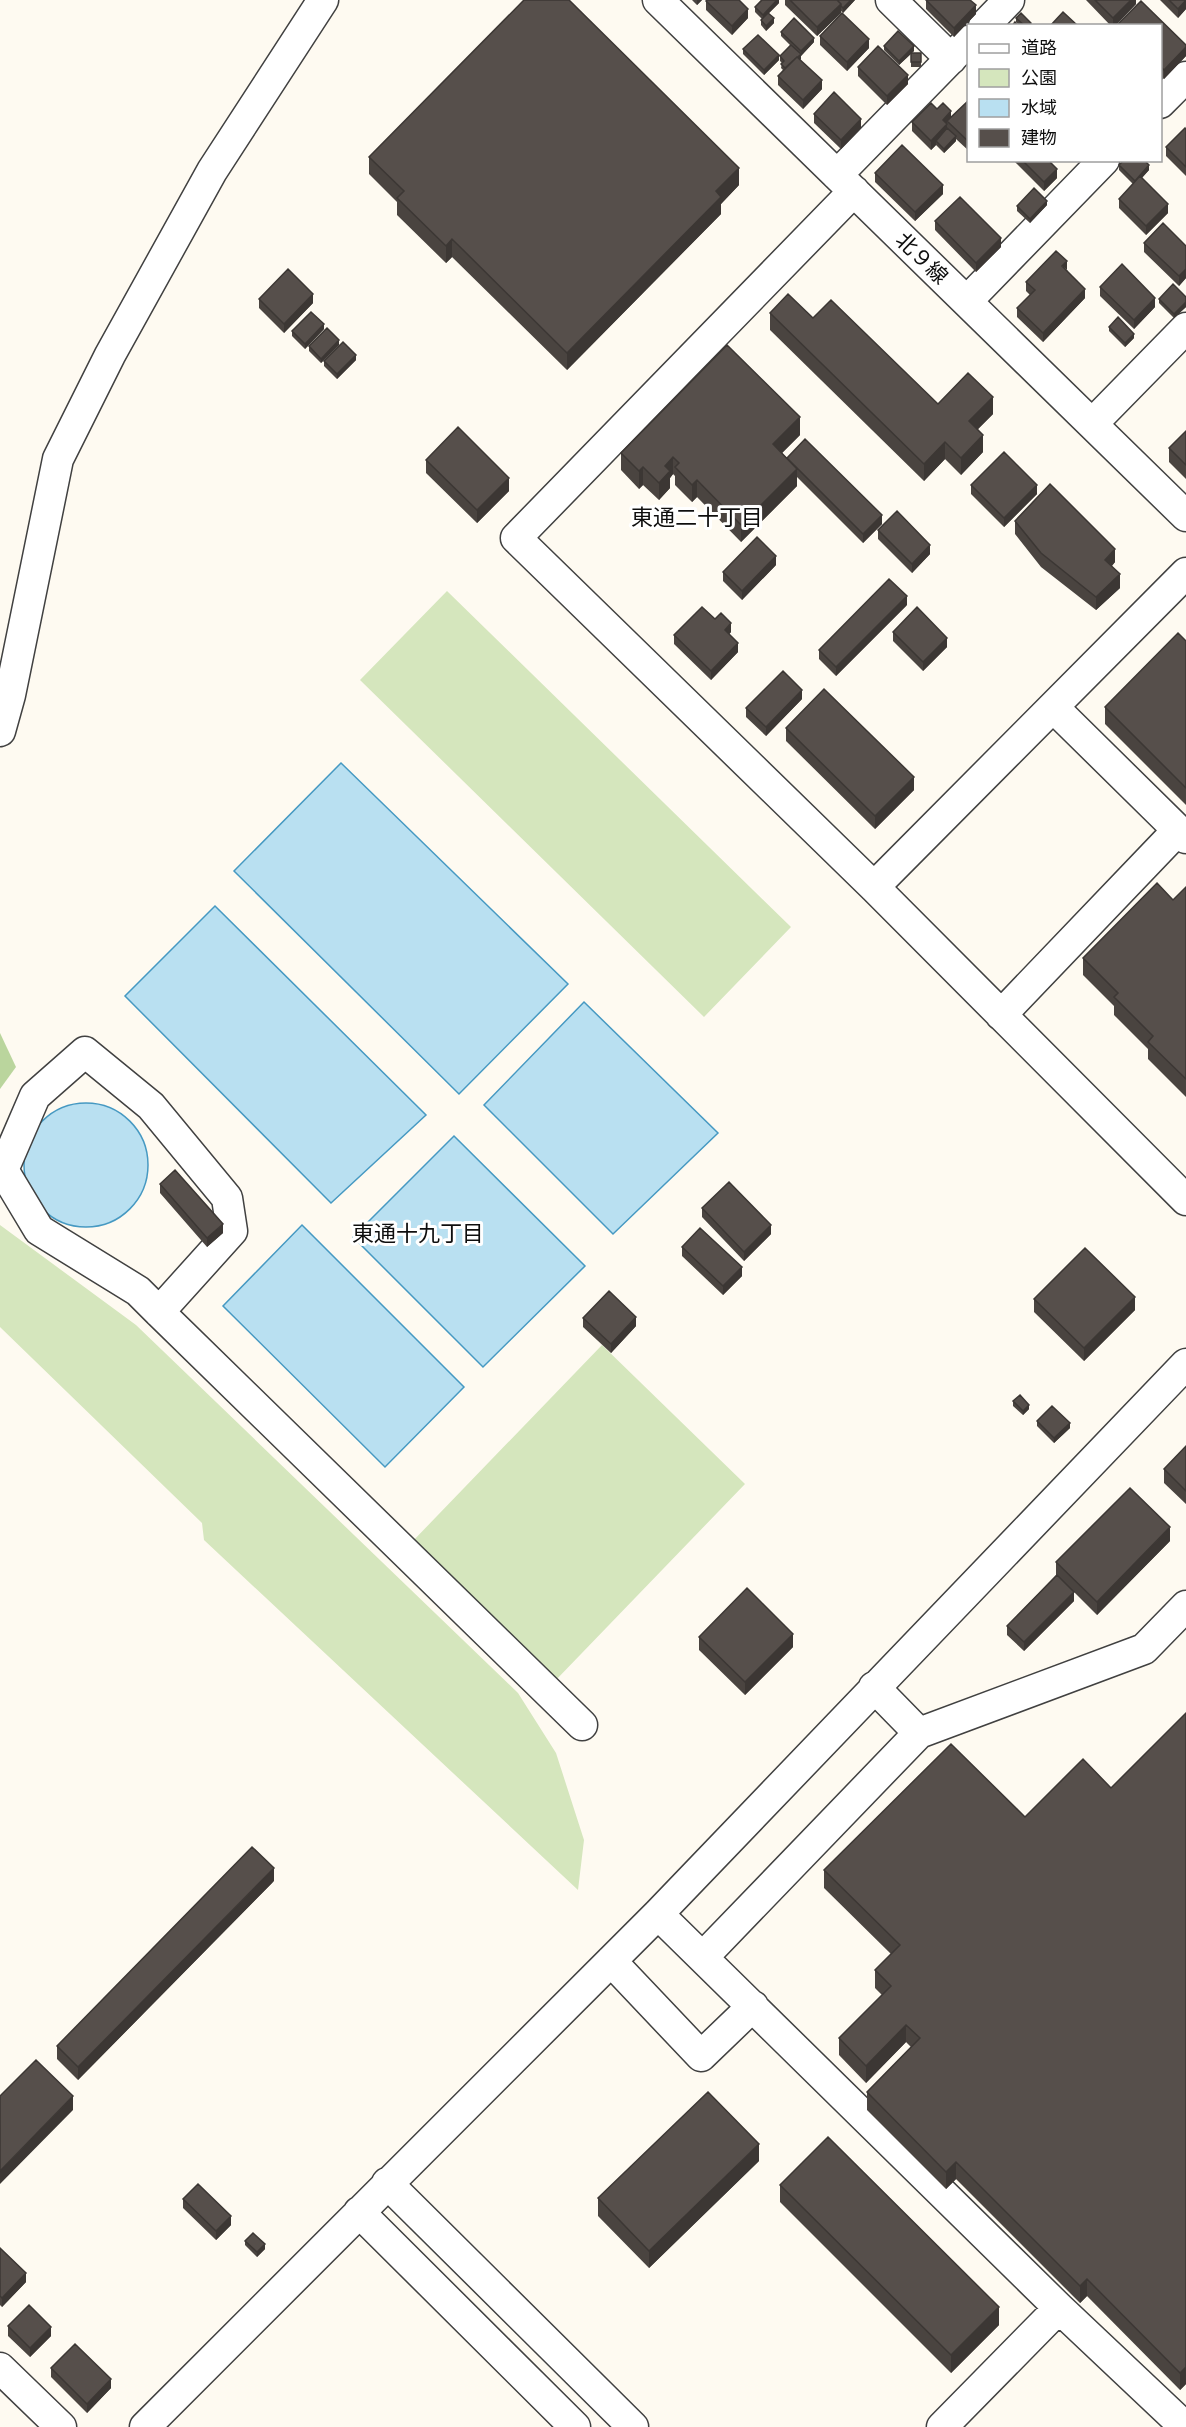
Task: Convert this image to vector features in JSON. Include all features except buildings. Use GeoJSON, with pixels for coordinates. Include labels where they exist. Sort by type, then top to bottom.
{"type":"FeatureCollection","features":[{"type":"Feature","properties":{"kind":"street"},"geometry":{"type":"LineString","coordinates":[[0,731],[10,695],[58,459],[110,355],[212,171],[323,0]]}},
{"type":"Feature","properties":{"kind":"street","name":"北９線"},"geometry":{"type":"LineString","coordinates":[[658,0],[1186,516]]}},
{"type":"Feature","properties":{"kind":"street"},"geometry":{"type":"LineString","coordinates":[[891,0],[960,50],[845,183],[516,538],[874,887],[1186,1200]]}},
{"type":"Feature","properties":{"kind":"street"},"geometry":{"type":"LineString","coordinates":[[986,24],[1009,0]]}},
{"type":"Feature","properties":{"kind":"street"},"geometry":{"type":"LineString","coordinates":[[1162,102],[1186,77]]}},
{"type":"Feature","properties":{"kind":"street"},"geometry":{"type":"LineString","coordinates":[[967,301],[1102,162]]}},
{"type":"Feature","properties":{"kind":"street"},"geometry":{"type":"LineString","coordinates":[[1092,424],[1186,328]]}},
{"type":"Feature","properties":{"kind":"street"},"geometry":{"type":"LineString","coordinates":[[874,887],[1186,573]]}},
{"type":"Feature","properties":{"kind":"street"},"geometry":{"type":"LineString","coordinates":[[1001,1015],[1182,834],[1053,707]]}},
{"type":"Feature","properties":{"kind":"street"},"geometry":{"type":"LineString","coordinates":[[159,1312],[231,1231],[226,1198],[151,1106],[86,1052],[35,1096],[3,1170],[39,1230],[138,1291],[159,1312],[582,1725]]}},
{"type":"Feature","properties":{"kind":"street"},"geometry":{"type":"LineString","coordinates":[[145,2427],[658,1914],[1186,1364]]}},
{"type":"Feature","properties":{"kind":"street"},"geometry":{"type":"LineString","coordinates":[[703,1957],[919,1733],[1144,1648],[1186,1606]]}},
{"type":"Feature","properties":{"kind":"street"},"geometry":{"type":"LineString","coordinates":[[874,1687],[919,1733]]}},
{"type":"Feature","properties":{"kind":"street"},"geometry":{"type":"LineString","coordinates":[[658,1914],[1059,2308],[1185,2427]]}},
{"type":"Feature","properties":{"kind":"street"},"geometry":{"type":"LineString","coordinates":[[611,1960],[701,2056],[753,2006]]}},
{"type":"Feature","properties":{"kind":"street"},"geometry":{"type":"LineString","coordinates":[[387,2183],[633,2427]]}},
{"type":"Feature","properties":{"kind":"street"},"geometry":{"type":"LineString","coordinates":[[359,2212],[575,2427]]}},
{"type":"Feature","properties":{"kind":"street"},"geometry":{"type":"LineString","coordinates":[[942,2427],[1059,2308]]}},
{"type":"Feature","properties":{"kind":"street"},"geometry":{"type":"LineString","coordinates":[[0,2368],[61,2427]]}},
{"type":"Feature","properties":{"kind":"green space"},"geometry":{"type":"Polygon","coordinates":[[[447,591],[791,927],[704,1017],[360,680],[447,591]]]}},
{"type":"Feature","properties":{"kind":"green space"},"geometry":{"type":"Polygon","coordinates":[[[0,1033],[16,1067],[0,1089],[0,1033]]]}},
{"type":"Feature","properties":{"kind":"green space"},"geometry":{"type":"Polygon","coordinates":[[[0,1225],[136,1325],[518,1693],[556,1753],[584,1840],[578,1890],[204,1540],[202,1523],[0,1327],[0,1225]]]}},
{"type":"Feature","properties":{"kind":"green space"},"geometry":{"type":"Polygon","coordinates":[[[602,1345],[745,1484],[554,1682],[410,1544],[602,1345]]]}},
{"type":"Feature","properties":{"kind":"water"},"geometry":{"type":"Polygon","coordinates":[[[341,763],[568,984],[459,1094],[234,871],[341,763]]]}},
{"type":"Feature","properties":{"kind":"water"},"geometry":{"type":"Polygon","coordinates":[[[215,906],[426,1115],[331,1203],[125,996],[215,906]]]}},
{"type":"Feature","properties":{"kind":"water"},"geometry":{"type":"Polygon","coordinates":[[[584,1002],[718,1133],[613,1234],[484,1105],[584,1002]]]}},
{"type":"Feature","properties":{"kind":"water"},"geometry":{"type":"Polygon","coordinates":[[[86,1103],[110,1107],[130,1121],[144,1141],[148,1165],[144,1189],[130,1209],[110,1223],[86,1227],[62,1223],[42,1209],[28,1189],[24,1165],[28,1141],[42,1121],[62,1107],[86,1103]]]}},
{"type":"Feature","properties":{"kind":"water"},"geometry":{"type":"Polygon","coordinates":[[[454,1136],[585,1266],[483,1367],[353,1237],[454,1136]]]}},
{"type":"Feature","properties":{"kind":"water"},"geometry":{"type":"Polygon","coordinates":[[[302,1225],[464,1387],[385,1467],[223,1306],[302,1225]]]}},
{"type":"Feature","properties":{"kind":"district","name":"東通二十丁目"},"geometry":{"type":"Point","coordinates":[697,517]}},
{"type":"Feature","properties":{"kind":"district","name":"東通十九丁目"},"geometry":{"type":"Point","coordinates":[418,1233]}}]}
